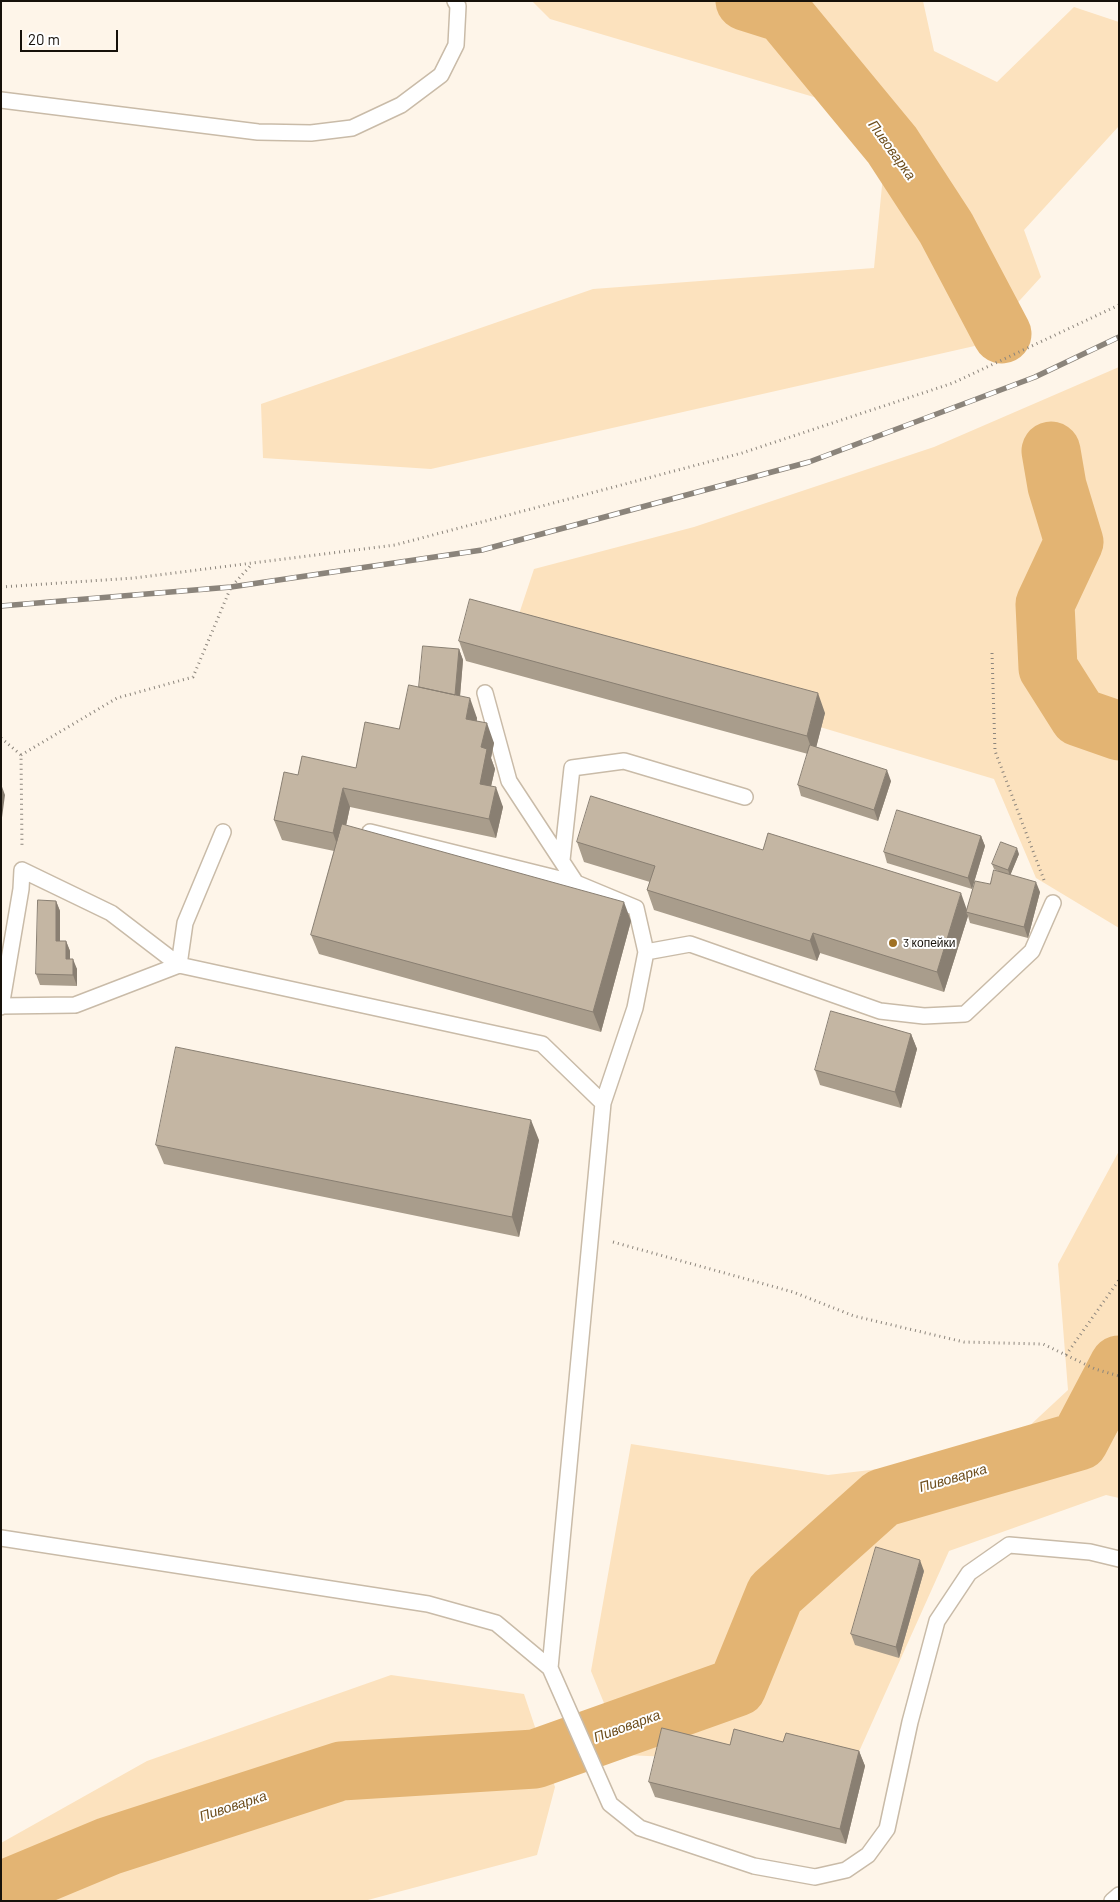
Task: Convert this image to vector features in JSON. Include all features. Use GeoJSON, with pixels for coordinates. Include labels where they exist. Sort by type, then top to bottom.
{"type":"FeatureCollection","features":[{"type":"Feature","properties":{"kind":"lane"},"geometry":{"type":"LineString","coordinates":[[1,100],[258,132],[311,133],[352,128],[401,105],[441,75],[456,45],[458,6],[455,1]]}},
{"type":"Feature","properties":{"kind":"lane"},"geometry":{"type":"LineString","coordinates":[[485,693],[508,781],[576,883]]}},
{"type":"Feature","properties":{"kind":"lane"},"geometry":{"type":"LineString","coordinates":[[562,860],[572,768],[624,761],[745,797]]}},
{"type":"Feature","properties":{"kind":"lane"},"geometry":{"type":"LineString","coordinates":[[179,965],[185,923],[223,832]]}},
{"type":"Feature","properties":{"kind":"lane"},"geometry":{"type":"LineString","coordinates":[[370,832],[576,883],[636,908],[646,952],[635,1008],[604,1103],[550,1668]]}},
{"type":"Feature","properties":{"kind":"lane"},"geometry":{"type":"LineString","coordinates":[[179,965],[75,1005],[1,1006],[21,889],[22,870],[111,913],[179,965],[542,1044],[604,1103]]}},
{"type":"Feature","properties":{"kind":"lane"},"geometry":{"type":"LineString","coordinates":[[646,952],[690,944],[880,1011],[924,1016],[965,1014],[1032,951],[1053,903]]}},
{"type":"Feature","properties":{"kind":"lane"},"geometry":{"type":"LineString","coordinates":[[1,1538],[428,1604],[496,1623],[550,1668],[610,1804],[640,1828],[754,1866],[814,1877],[846,1870],[868,1856],[886,1829],[910,1722],[936,1621],[969,1572],[1009,1545],[1090,1552],[1119,1559]]}},
{"type":"Feature","properties":{"kind":"path"},"geometry":{"type":"LineString","coordinates":[[1,587],[134,578],[395,545],[742,453],[953,383],[1119,305]]}},
{"type":"Feature","properties":{"kind":"path"},"geometry":{"type":"LineString","coordinates":[[22,755],[117,698],[193,677],[231,587],[253,563]]}},
{"type":"Feature","properties":{"kind":"path"},"geometry":{"type":"LineString","coordinates":[[992,653],[994,751],[1053,903]]}},
{"type":"Feature","properties":{"kind":"path"},"geometry":{"type":"LineString","coordinates":[[1,738],[22,755]]}},
{"type":"Feature","properties":{"kind":"path"},"geometry":{"type":"LineString","coordinates":[[22,755],[22,870]]}},
{"type":"Feature","properties":{"kind":"path"},"geometry":{"type":"LineString","coordinates":[[591,1236],[793,1292],[854,1316],[964,1342],[1043,1344],[1096,1369],[1119,1376]]}},
{"type":"Feature","properties":{"kind":"path"},"geometry":{"type":"LineString","coordinates":[[1066,1355],[1119,1280]]}},
{"type":"Feature","properties":{"kind":"shaded area"},"geometry":{"type":"Polygon","coordinates":[[[532,1],[923,1],[934,51],[997,82],[1074,7],[1119,22],[1119,126],[1024,230],[1041,277],[979,345],[431,469],[263,458],[261,404],[593,289],[874,268],[885,155],[824,100],[550,19],[532,1]]]}},
{"type":"Feature","properties":{"kind":"shaded area"},"geometry":{"type":"Polygon","coordinates":[[[1119,367],[1119,928],[1036,878],[994,779],[512,635],[534,569],[694,527],[934,447],[1119,367]]]}},
{"type":"Feature","properties":{"kind":"shaded area"},"geometry":{"type":"Polygon","coordinates":[[[1119,1151],[1119,1498],[1106,1495],[949,1551],[853,1765],[625,1755],[591,1671],[631,1444],[828,1475],[998,1455],[1068,1390],[1058,1264],[1119,1151]]]}},
{"type":"Feature","properties":{"kind":"shaded area"},"geometry":{"type":"Polygon","coordinates":[[[391,1675],[524,1694],[555,1787],[537,1855],[364,1901],[1,1901],[1,1843],[147,1761],[391,1675]]]}},
{"type":"Feature","properties":{"kind":"building"},"geometry":{"type":"Polygon","coordinates":[[[470,599],[818,693],[807,736],[459,641],[470,599]]]}},
{"type":"Feature","properties":{"kind":"building"},"geometry":{"type":"Polygon","coordinates":[[[423,646],[459,649],[455,695],[419,687],[423,646]]]}},
{"type":"Feature","properties":{"kind":"building"},"geometry":{"type":"Polygon","coordinates":[[[409,685],[470,698],[466,719],[487,723],[481,747],[487,749],[480,784],[496,787],[489,819],[343,788],[333,833],[274,820],[284,772],[298,775],[302,756],[356,768],[365,722],[399,729],[409,685]]]}},
{"type":"Feature","properties":{"kind":"building"},"geometry":{"type":"Polygon","coordinates":[[[810,745],[887,770],[874,810],[798,785],[810,745]]]}},
{"type":"Feature","properties":{"kind":"building"},"geometry":{"type":"Polygon","coordinates":[[[591,796],[763,850],[768,833],[961,893],[937,972],[813,933],[810,941],[647,890],[655,866],[577,842],[591,796]]]}},
{"type":"Feature","properties":{"kind":"building"},"geometry":{"type":"Polygon","coordinates":[[[897,810],[981,836],[968,878],[884,852],[897,810]]]}},
{"type":"Feature","properties":{"kind":"building"},"geometry":{"type":"Polygon","coordinates":[[[342,824],[624,902],[593,1012],[311,935],[342,824]]]}},
{"type":"Feature","properties":{"kind":"building"},"geometry":{"type":"Polygon","coordinates":[[[1001,842],[1017,848],[1008,870],[992,864],[1001,842]]]}},
{"type":"Feature","properties":{"kind":"building"},"geometry":{"type":"Polygon","coordinates":[[[994,870],[1036,882],[1024,927],[966,912],[975,881],[990,884],[994,870]]]}},
{"type":"Feature","properties":{"kind":"building"},"geometry":{"type":"Polygon","coordinates":[[[38,900],[56,901],[56,941],[66,941],[66,959],[73,959],[73,975],[36,974],[38,900]]]}},
{"type":"Feature","properties":{"kind":"building"},"geometry":{"type":"Polygon","coordinates":[[[831,1011],[911,1034],[895,1092],[815,1070],[831,1011]]]}},
{"type":"Feature","properties":{"kind":"building"},"geometry":{"type":"Polygon","coordinates":[[[176,1047],[531,1120],[512,1217],[156,1145],[176,1047]]]}},
{"type":"Feature","properties":{"kind":"building"},"geometry":{"type":"Polygon","coordinates":[[[876,1547],[920,1560],[896,1647],[851,1634],[876,1547]]]}},
{"type":"Feature","properties":{"kind":"building"},"geometry":{"type":"Polygon","coordinates":[[[662,1728],[730,1745],[734,1729],[783,1742],[786,1733],[859,1751],[840,1829],[649,1782],[662,1728]]]}},
{"type":"Feature","properties":{"kind":"waterway","name":"Пивоварка"},"geometry":{"type":"LineString","coordinates":[[745,1],[783,13],[892,145],[946,228],[1002,334]]}},
{"type":"Feature","properties":{"kind":"waterway","name":"Пивоварка"},"geometry":{"type":"LineString","coordinates":[[1051,451],[1057,486],[1074,542],[1045,604],[1048,668],[1079,717],[1119,731]]}},
{"type":"Feature","properties":{"kind":"waterway","name":"Пивоварка"},"geometry":{"type":"LineString","coordinates":[[1,1891],[109,1846],[341,1771],[535,1759],[737,1687],[775,1594],[882,1498],[1079,1441],[1119,1365]]}},
{"type":"Feature","properties":{"kind":"railway"},"geometry":{"type":"LineString","coordinates":[[1,606],[231,587],[482,550],[809,462],[1035,377],[1119,337]]}},
{"type":"Feature","properties":{"kind":"place","name":"3 копейки"},"geometry":{"type":"Point","coordinates":[893,943]}}]}
